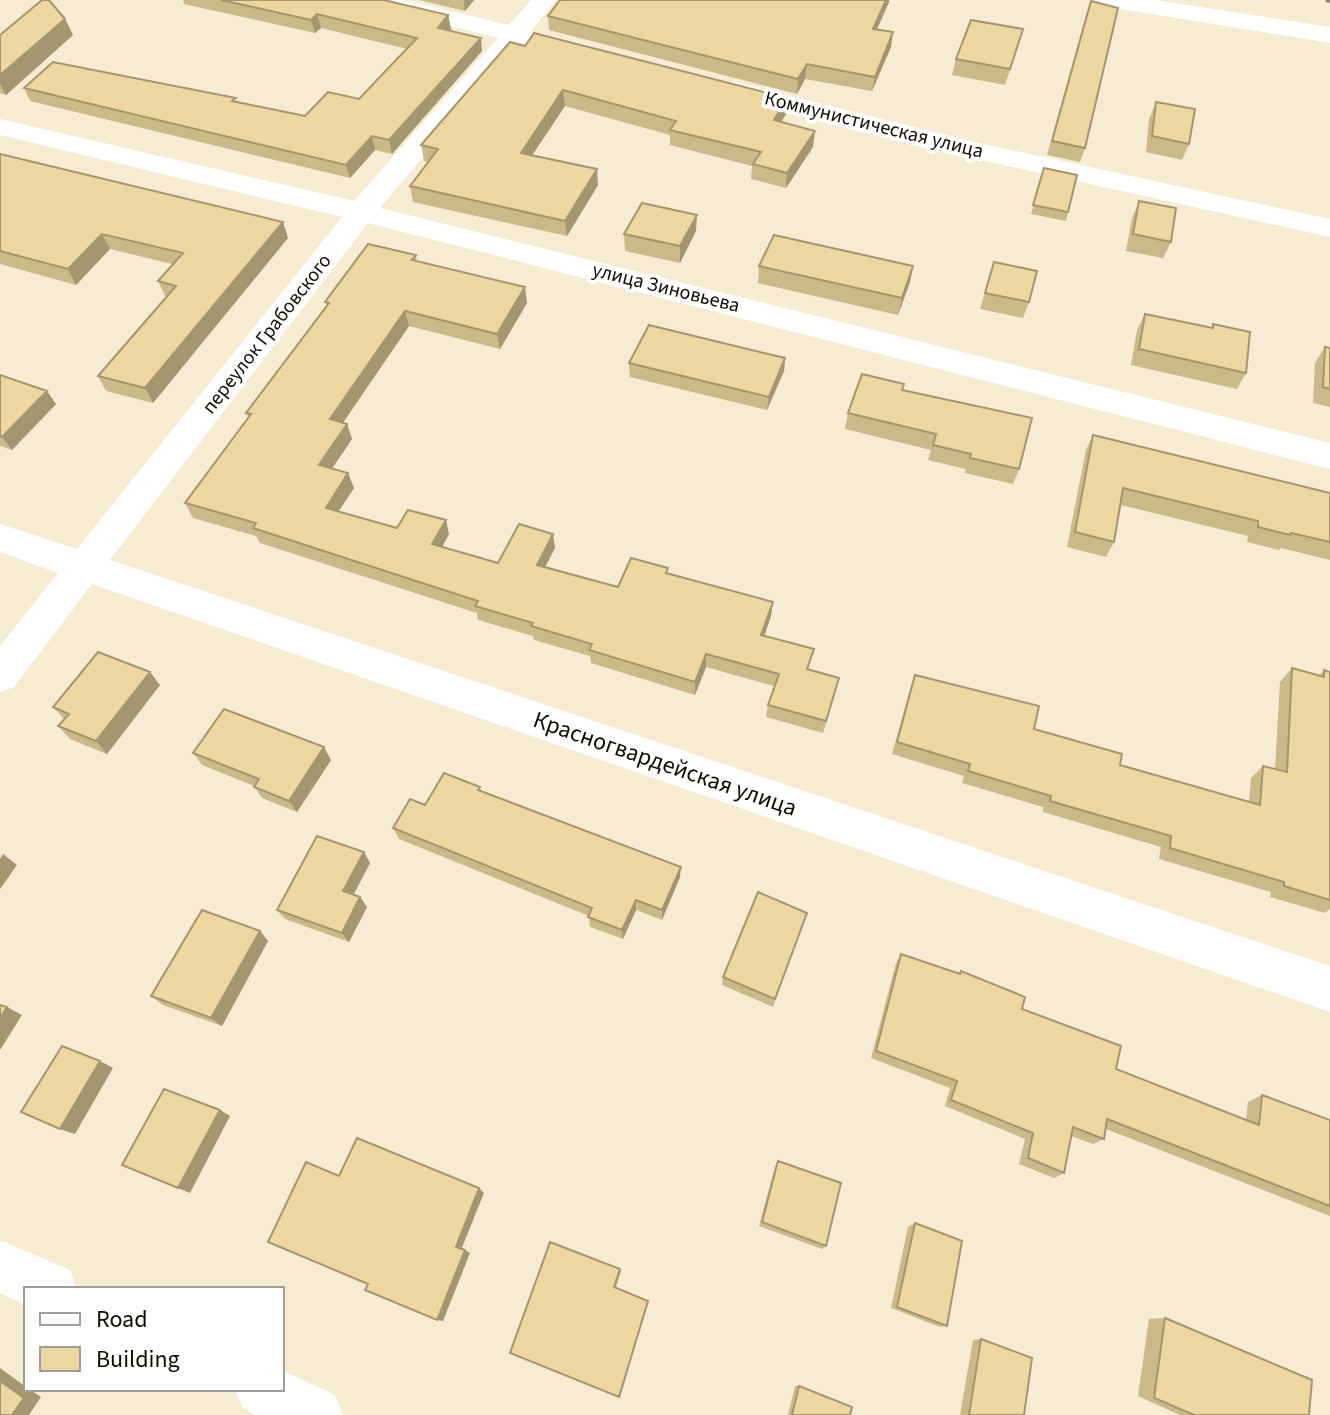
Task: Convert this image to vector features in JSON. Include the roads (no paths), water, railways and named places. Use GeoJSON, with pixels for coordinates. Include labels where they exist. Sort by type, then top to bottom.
{"type":"FeatureCollection","features":[{"type":"Feature","properties":{"kind":"street"},"geometry":{"type":"LineString","coordinates":[[374,0],[609,57]]}},
{"type":"Feature","properties":{"kind":"street","name":"переулок Грабовского"},"geometry":{"type":"LineString","coordinates":[[0,675],[361,212],[544,0]]}},
{"type":"Feature","properties":{"kind":"street"},"geometry":{"type":"LineString","coordinates":[[1108,0],[1330,35]]}},
{"type":"Feature","properties":{"kind":"street","name":"Коммунистическая улица"},"geometry":{"type":"LineString","coordinates":[[717,85],[949,145],[1330,228]]}},
{"type":"Feature","properties":{"kind":"street","name":"улица Зиновьева"},"geometry":{"type":"LineString","coordinates":[[0,127],[361,212],[1330,456]]}},
{"type":"Feature","properties":{"kind":"street","name":"Красногвардейская улица"},"geometry":{"type":"LineString","coordinates":[[0,538],[1330,989]]}},
{"type":"Feature","properties":{"kind":"street"},"geometry":{"type":"LineString","coordinates":[[0,1266],[47,1287]]}},
{"type":"Feature","properties":{"kind":"street"},"geometry":{"type":"LineString","coordinates":[[266,1391],[315,1415]]}},
{"type":"Feature","properties":{"kind":"railway"},"geometry":{"type":"LineString","coordinates":[[1326,0],[1330,1]]}}]}
